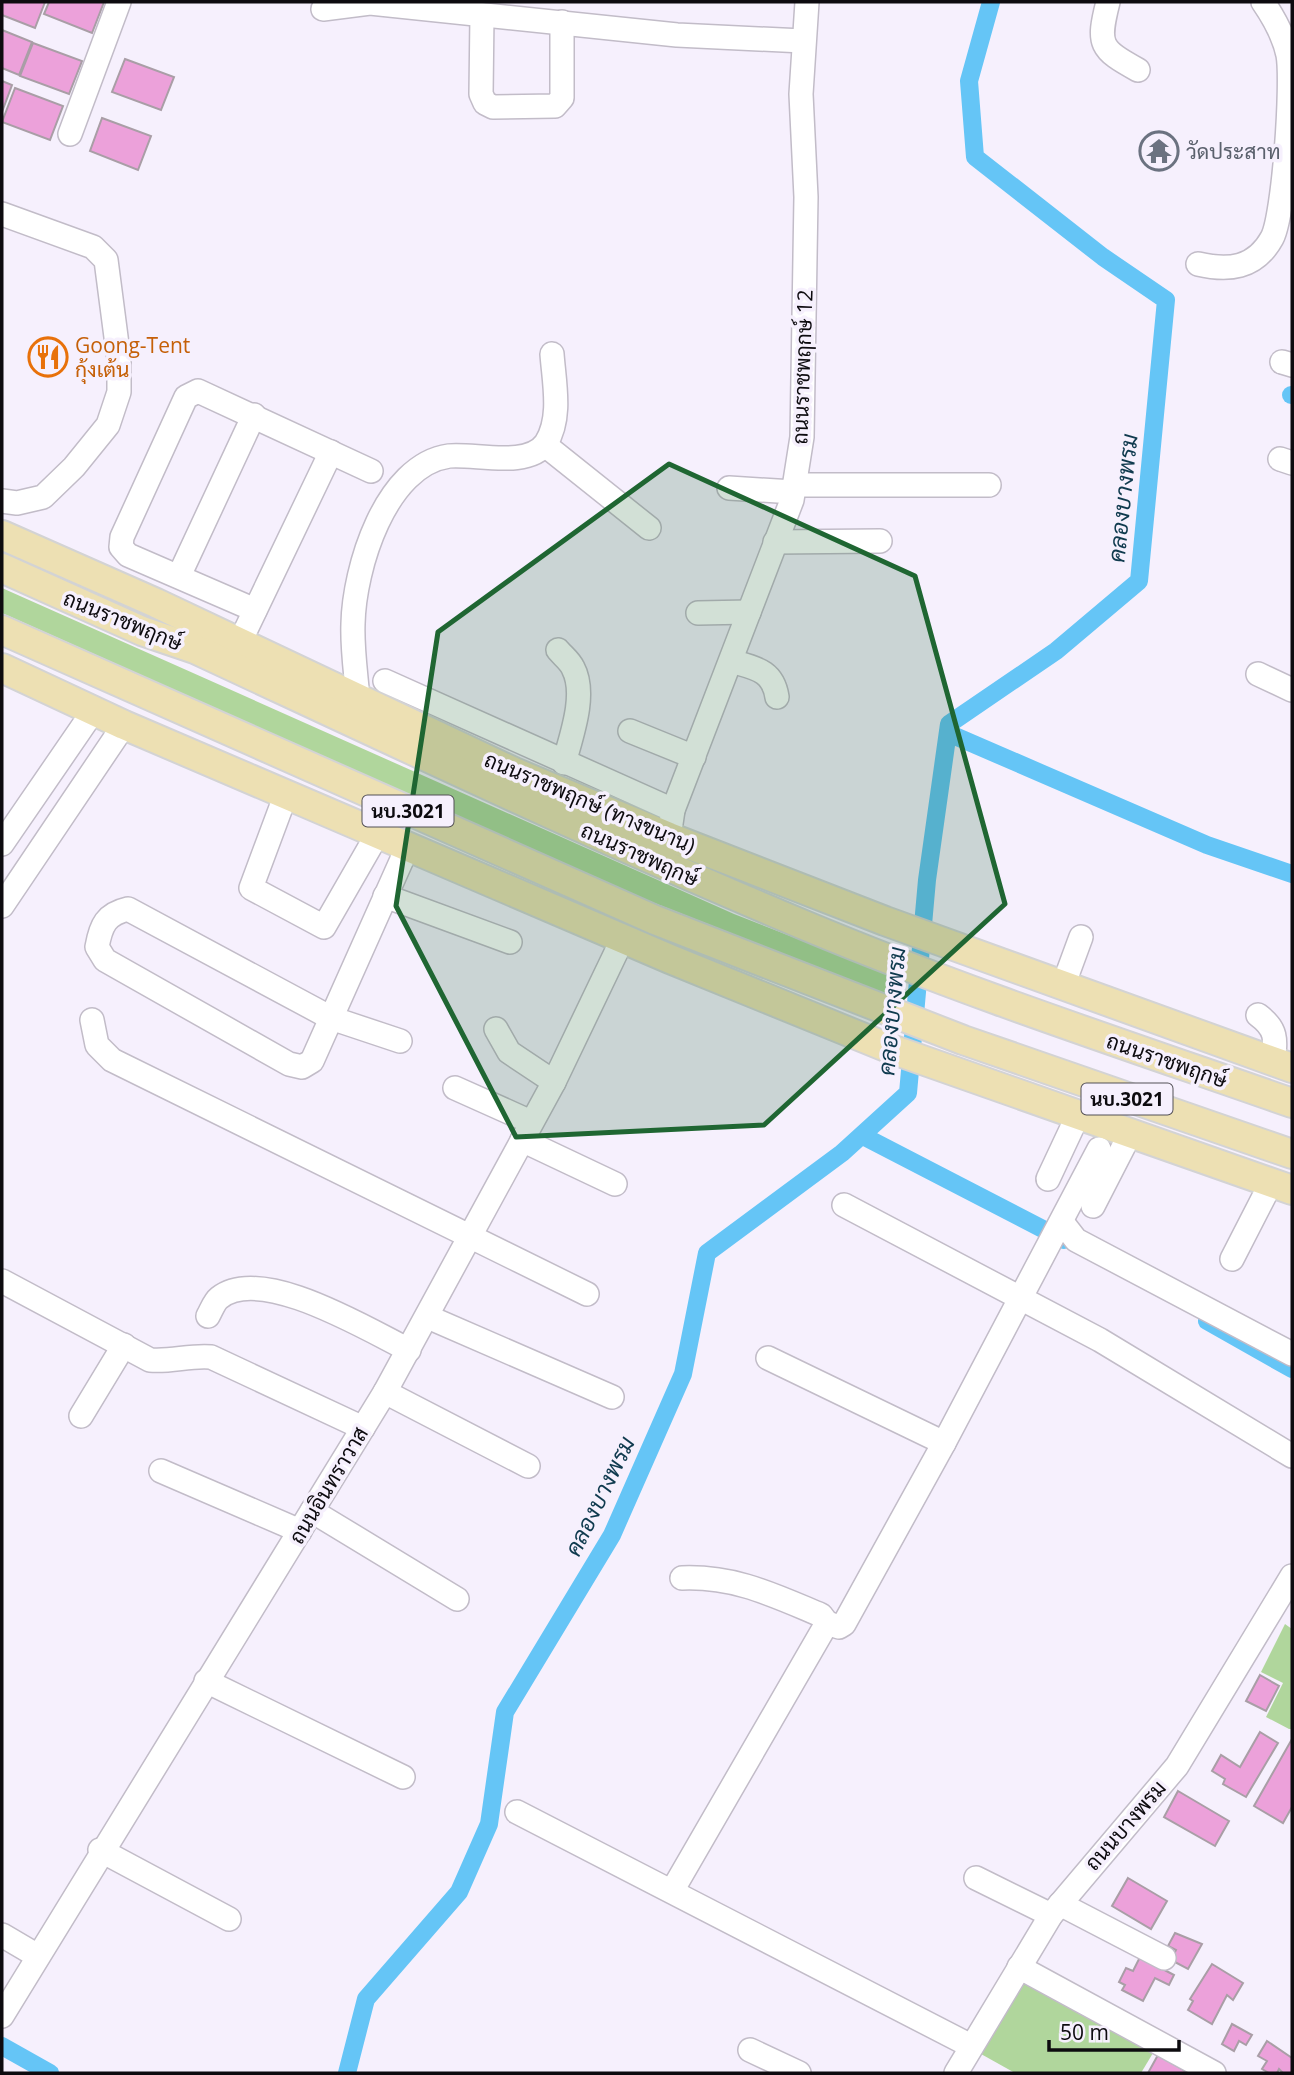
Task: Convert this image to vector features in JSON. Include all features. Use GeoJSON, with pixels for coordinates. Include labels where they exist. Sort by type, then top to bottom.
{"type":"FeatureCollection","features":[{"type":"Feature","properties":{"kind":"main road","name":"ถนนราชพฤกษ์ (ทางขนาน)"},"geometry":{"type":"LineString","coordinates":[[2,535],[156,603],[513,772],[671,823],[885,921],[1194,1033]]}},
{"type":"Feature","properties":{"kind":"main road"},"geometry":{"type":"LineString","coordinates":[[2,535],[141,612],[195,649]]}},
{"type":"Feature","properties":{"kind":"main road","name":"ถนนราชพฤกษ์"},"geometry":{"type":"LineString","coordinates":[[2,568],[142,631],[195,649],[633,852],[973,992],[1292,1103]]}},
{"type":"Feature","properties":{"kind":"main road","name":"นบ.3021"},"geometry":{"type":"LineString","coordinates":[[2,630],[655,920],[816,985],[963,1040],[1292,1154]]}},
{"type":"Feature","properties":{"kind":"main road"},"geometry":{"type":"LineString","coordinates":[[2,648],[124,700],[152,698]]}},
{"type":"Feature","properties":{"kind":"main road","name":"นบ.3021"},"geometry":{"type":"LineString","coordinates":[[2,668],[124,725],[622,938],[891,1049],[1282,1187]]}},
{"type":"Feature","properties":{"kind":"main road","name":"ถนนราชพฤกษ์"},"geometry":{"type":"LineString","coordinates":[[1194,1033],[1283,1065]]}},
{"type":"Feature","properties":{"kind":"main road"},"geometry":{"type":"LineString","coordinates":[[1078,1115],[1118,1119],[1277,1165],[1292,1163]]}},
{"type":"Feature","properties":{"kind":"street"},"geometry":{"type":"LineString","coordinates":[[70,134],[119,2]]}},
{"type":"Feature","properties":{"kind":"street","name":"ถนนราชพฤกษ์ 12"},"geometry":{"type":"LineString","coordinates":[[671,823],[793,489],[802,437],[806,198],[801,94],[807,2]]}},
{"type":"Feature","properties":{"kind":"street"},"geometry":{"type":"LineString","coordinates":[[1108,2],[1101,35],[1103,47],[1110,55],[1139,70]]}},
{"type":"Feature","properties":{"kind":"street"},"geometry":{"type":"LineString","coordinates":[[1198,264],[1228,270],[1250,260],[1273,237],[1279,214],[1292,83],[1282,35],[1263,2]]}},
{"type":"Feature","properties":{"kind":"street"},"geometry":{"type":"LineString","coordinates":[[323,9],[370,3],[677,35],[803,41]]}},
{"type":"Feature","properties":{"kind":"street"},"geometry":{"type":"LineString","coordinates":[[482,15],[481,94],[485,103],[494,107],[555,106],[562,98],[562,22]]}},
{"type":"Feature","properties":{"kind":"street"},"geometry":{"type":"LineString","coordinates":[[2,214],[93,247],[106,260],[119,360],[119,392],[108,425],[74,467],[43,497],[17,503],[2,501]]}},
{"type":"Feature","properties":{"kind":"street"},"geometry":{"type":"LineString","coordinates":[[358,699],[353,625],[357,579],[372,535],[397,489],[428,461],[452,456],[487,460],[526,454],[545,445],[555,421],[552,354]]}},
{"type":"Feature","properties":{"kind":"street"},"geometry":{"type":"LineString","coordinates":[[255,610],[128,555],[121,547],[122,537],[186,397],[198,391],[371,471]]}},
{"type":"Feature","properties":{"kind":"street"},"geometry":{"type":"LineString","coordinates":[[156,603],[175,574],[254,415]]}},
{"type":"Feature","properties":{"kind":"street"},"geometry":{"type":"LineString","coordinates":[[545,445],[649,528]]}},
{"type":"Feature","properties":{"kind":"street"},"geometry":{"type":"LineString","coordinates":[[239,644],[331,452]]}},
{"type":"Feature","properties":{"kind":"street"},"geometry":{"type":"LineString","coordinates":[[729,488],[989,485]]}},
{"type":"Feature","properties":{"kind":"street"},"geometry":{"type":"LineString","coordinates":[[775,542],[880,541]]}},
{"type":"Feature","properties":{"kind":"street"},"geometry":{"type":"LineString","coordinates":[[698,613],[749,612]]}},
{"type":"Feature","properties":{"kind":"street"},"geometry":{"type":"LineString","coordinates":[[558,650],[574,668],[578,691],[575,720],[564,763]]}},
{"type":"Feature","properties":{"kind":"street"},"geometry":{"type":"LineString","coordinates":[[731,661],[763,670],[775,682],[777,697]]}},
{"type":"Feature","properties":{"kind":"street"},"geometry":{"type":"LineString","coordinates":[[1258,674],[1292,690]]}},
{"type":"Feature","properties":{"kind":"street"},"geometry":{"type":"LineString","coordinates":[[386,681],[564,763],[671,823]]}},
{"type":"Feature","properties":{"kind":"street"},"geometry":{"type":"LineString","coordinates":[[2,844],[94,710]]}},
{"type":"Feature","properties":{"kind":"street"},"geometry":{"type":"LineString","coordinates":[[2,906],[124,725]]}},
{"type":"Feature","properties":{"kind":"street"},"geometry":{"type":"LineString","coordinates":[[630,732],[694,757]]}},
{"type":"Feature","properties":{"kind":"street"},"geometry":{"type":"LineString","coordinates":[[286,794],[251,888],[324,928],[379,833]]}},
{"type":"Feature","properties":{"kind":"street"},"geometry":{"type":"LineString","coordinates":[[400,1041],[331,1018],[128,909],[114,913],[101,926],[97,947],[105,961],[289,1064],[302,1067],[312,1061],[331,1018],[385,896],[408,846]]}},
{"type":"Feature","properties":{"kind":"street"},"geometry":{"type":"LineString","coordinates":[[385,896],[510,943]]}},
{"type":"Feature","properties":{"kind":"street"},"geometry":{"type":"LineString","coordinates":[[1063,986],[1081,937]]}},
{"type":"Feature","properties":{"kind":"street","name":"ถนนอินทราวาส"},"geometry":{"type":"LineString","coordinates":[[2,2016],[100,1850],[385,1392],[554,1082],[622,938]]}},
{"type":"Feature","properties":{"kind":"street"},"geometry":{"type":"LineString","coordinates":[[1258,1015],[1272,1026],[1283,1065]]}},
{"type":"Feature","properties":{"kind":"street"},"geometry":{"type":"LineString","coordinates":[[92,1020],[97,1045],[112,1060],[587,1294]]}},
{"type":"Feature","properties":{"kind":"street"},"geometry":{"type":"LineString","coordinates":[[496,1029],[502,1043],[517,1059],[554,1082]]}},
{"type":"Feature","properties":{"kind":"street"},"geometry":{"type":"LineString","coordinates":[[455,1088],[615,1184]]}},
{"type":"Feature","properties":{"kind":"street"},"geometry":{"type":"LineString","coordinates":[[1048,1179],[1078,1115]]}},
{"type":"Feature","properties":{"kind":"street"},"geometry":{"type":"LineString","coordinates":[[1093,1206],[1136,1134]]}},
{"type":"Feature","properties":{"kind":"street"},"geometry":{"type":"LineString","coordinates":[[682,1578],[706,1577],[748,1584],[821,1615],[827,1623],[839,1627],[844,1625],[1099,1149]]}},
{"type":"Feature","properties":{"kind":"street"},"geometry":{"type":"LineString","coordinates":[[1232,1259],[1282,1187]]}},
{"type":"Feature","properties":{"kind":"street"},"geometry":{"type":"LineString","coordinates":[[844,1205],[1022,1296],[1101,1340],[1292,1455]]}},
{"type":"Feature","properties":{"kind":"street"},"geometry":{"type":"LineString","coordinates":[[1058,1228],[1292,1354]]}},
{"type":"Feature","properties":{"kind":"street"},"geometry":{"type":"LineString","coordinates":[[2,1281],[149,1360],[171,1362],[192,1355],[211,1357],[363,1428]]}},
{"type":"Feature","properties":{"kind":"street"},"geometry":{"type":"LineString","coordinates":[[208,1316],[218,1298],[233,1291],[250,1288],[290,1294],[409,1350]]}},
{"type":"Feature","properties":{"kind":"street"},"geometry":{"type":"LineString","coordinates":[[428,1317],[612,1397]]}},
{"type":"Feature","properties":{"kind":"street"},"geometry":{"type":"LineString","coordinates":[[81,1416],[124,1345]]}},
{"type":"Feature","properties":{"kind":"street"},"geometry":{"type":"LineString","coordinates":[[768,1358],[943,1443]]}},
{"type":"Feature","properties":{"kind":"street"},"geometry":{"type":"LineString","coordinates":[[385,1392],[528,1466]]}},
{"type":"Feature","properties":{"kind":"street"},"geometry":{"type":"LineString","coordinates":[[161,1471],[300,1531]]}},
{"type":"Feature","properties":{"kind":"street"},"geometry":{"type":"LineString","coordinates":[[313,1511],[457,1599]]}},
{"type":"Feature","properties":{"kind":"street","name":"ถนนบางพรม"},"geometry":{"type":"LineString","coordinates":[[956,2073],[1056,1910],[1084,1872],[1115,1842],[1177,1766],[1284,1610],[1292,1576]]}},
{"type":"Feature","properties":{"kind":"street"},"geometry":{"type":"LineString","coordinates":[[672,1891],[827,1623]]}},
{"type":"Feature","properties":{"kind":"street"},"geometry":{"type":"LineString","coordinates":[[206,1681],[403,1777]]}},
{"type":"Feature","properties":{"kind":"street"},"geometry":{"type":"LineString","coordinates":[[517,1812],[971,2046]]}},
{"type":"Feature","properties":{"kind":"street"},"geometry":{"type":"LineString","coordinates":[[100,1850],[229,1919]]}},
{"type":"Feature","properties":{"kind":"street"},"geometry":{"type":"LineString","coordinates":[[976,1878],[1164,1958]]}},
{"type":"Feature","properties":{"kind":"street"},"geometry":{"type":"LineString","coordinates":[[2,1935],[36,1955]]}},
{"type":"Feature","properties":{"kind":"street"},"geometry":{"type":"LineString","coordinates":[[1019,1967],[1214,2073]]}},
{"type":"Feature","properties":{"kind":"street"},"geometry":{"type":"LineString","coordinates":[[750,2050],[799,2073]]}},
{"type":"Feature","properties":{"kind":"highlighted area"},"geometry":{"type":"Polygon","coordinates":[[[669,464],[915,576],[1005,904],[764,1125],[516,1137],[396,906],[438,632],[669,464]]]}},
{"type":"Feature","properties":{"kind":"green space"},"geometry":{"type":"Polygon","coordinates":[[[2,588],[734,914],[895,977],[890,996],[619,889],[2,613],[2,588]]]}},
{"type":"Feature","properties":{"kind":"green space"},"geometry":{"type":"Polygon","coordinates":[[[1285,1624],[1292,1629],[1292,1729],[1266,1717],[1283,1683],[1261,1672],[1285,1624]]]}},
{"type":"Feature","properties":{"kind":"green space"},"geometry":{"type":"Polygon","coordinates":[[[1026,1978],[1156,2048],[1141,2073],[1015,2073],[981,2054],[1026,1978]]]}},
{"type":"Feature","properties":{"kind":"building"},"geometry":{"type":"Polygon","coordinates":[[[2,2],[45,2],[35,28],[2,15],[2,2]]]}},
{"type":"Feature","properties":{"kind":"building"},"geometry":{"type":"Polygon","coordinates":[[[49,2],[104,2],[92,33],[44,14],[49,2]]]}},
{"type":"Feature","properties":{"kind":"building"},"geometry":{"type":"Polygon","coordinates":[[[2,30],[32,42],[19,75],[2,68],[2,30]]]}},
{"type":"Feature","properties":{"kind":"building"},"geometry":{"type":"Polygon","coordinates":[[[33,43],[82,61],[69,94],[20,76],[33,43]]]}},
{"type":"Feature","properties":{"kind":"building"},"geometry":{"type":"Polygon","coordinates":[[[125,59],[174,77],[161,110],[112,92],[125,59]]]}},
{"type":"Feature","properties":{"kind":"building"},"geometry":{"type":"Polygon","coordinates":[[[2,81],[12,85],[2,112],[2,81]]]}},
{"type":"Feature","properties":{"kind":"building"},"geometry":{"type":"Polygon","coordinates":[[[15,88],[63,106],[50,140],[2,122],[15,88]]]}},
{"type":"Feature","properties":{"kind":"building"},"geometry":{"type":"Polygon","coordinates":[[[102,118],[151,136],[138,170],[90,151],[102,118]]]}},
{"type":"Feature","properties":{"kind":"building"},"geometry":{"type":"Polygon","coordinates":[[[1260,1675],[1279,1686],[1266,1711],[1246,1701],[1260,1675]]]}},
{"type":"Feature","properties":{"kind":"building"},"geometry":{"type":"Polygon","coordinates":[[[1260,1732],[1278,1743],[1246,1797],[1223,1784],[1225,1779],[1212,1771],[1221,1755],[1240,1767],[1260,1732]]]}},
{"type":"Feature","properties":{"kind":"building"},"geometry":{"type":"Polygon","coordinates":[[[1292,1739],[1292,1807],[1283,1823],[1254,1806],[1292,1739]]]}},
{"type":"Feature","properties":{"kind":"building"},"geometry":{"type":"Polygon","coordinates":[[[1178,1791],[1229,1821],[1215,1846],[1164,1817],[1178,1791]]]}},
{"type":"Feature","properties":{"kind":"building"},"geometry":{"type":"Polygon","coordinates":[[[1128,1878],[1167,1901],[1151,1929],[1112,1906],[1128,1878]]]}},
{"type":"Feature","properties":{"kind":"building"},"geometry":{"type":"Polygon","coordinates":[[[1175,1933],[1202,1944],[1188,1969],[1171,1960],[1176,1950],[1168,1946],[1175,1933]]]}},
{"type":"Feature","properties":{"kind":"building"},"geometry":{"type":"Polygon","coordinates":[[[1140,1957],[1174,1975],[1169,1985],[1155,1978],[1143,2001],[1122,1990],[1125,1985],[1119,1982],[1126,1968],[1133,1971],[1140,1957]]]}},
{"type":"Feature","properties":{"kind":"building"},"geometry":{"type":"Polygon","coordinates":[[[1212,1964],[1243,1983],[1233,2000],[1227,1995],[1212,2024],[1188,2010],[1193,2001],[1190,1999],[1212,1964]]]}},
{"type":"Feature","properties":{"kind":"building"},"geometry":{"type":"Polygon","coordinates":[[[1232,2024],[1252,2035],[1246,2045],[1239,2041],[1234,2051],[1222,2044],[1232,2024]]]}},
{"type":"Feature","properties":{"kind":"building"},"geometry":{"type":"Polygon","coordinates":[[[1267,2041],[1292,2058],[1292,2073],[1283,2073],[1279,2069],[1277,2073],[1269,2073],[1262,2069],[1267,2061],[1258,2056],[1267,2041]]]}},
{"type":"Feature","properties":{"kind":"building"},"geometry":{"type":"Polygon","coordinates":[[[1158,2055],[1185,2071],[1184,2073],[1148,2073],[1158,2055]]]}},
{"type":"Feature","properties":{"kind":"waterway","name":"คลองบางพรม"},"geometry":{"type":"LineString","coordinates":[[347,2073],[366,1999],[459,1892],[489,1824],[505,1712],[612,1535],[683,1374],[707,1253],[842,1153],[908,1093],[927,880],[949,724],[1056,651],[1139,581],[1166,300],[1103,257],[975,157],[969,81],[991,2]]}},
{"type":"Feature","properties":{"kind":"waterway"},"geometry":{"type":"LineString","coordinates":[[948,733],[1207,845],[1292,874]]}},
{"type":"Feature","properties":{"kind":"waterway"},"geometry":{"type":"LineString","coordinates":[[863,1136],[1064,1240]]}},
{"type":"Feature","properties":{"kind":"waterway"},"geometry":{"type":"LineString","coordinates":[[1207,1321],[1292,1369]]}},
{"type":"Feature","properties":{"kind":"waterway"},"geometry":{"type":"LineString","coordinates":[[2,2046],[50,2073]]}},
{"type":"Feature","properties":{"kind":"place","name":"วัดประสาท"},"geometry":{"type":"Point","coordinates":[1159,151]}},
{"type":"Feature","properties":{"kind":"place","name":"Goong-Tent กุ้งเต้น"},"geometry":{"type":"Point","coordinates":[48,357]}}]}
